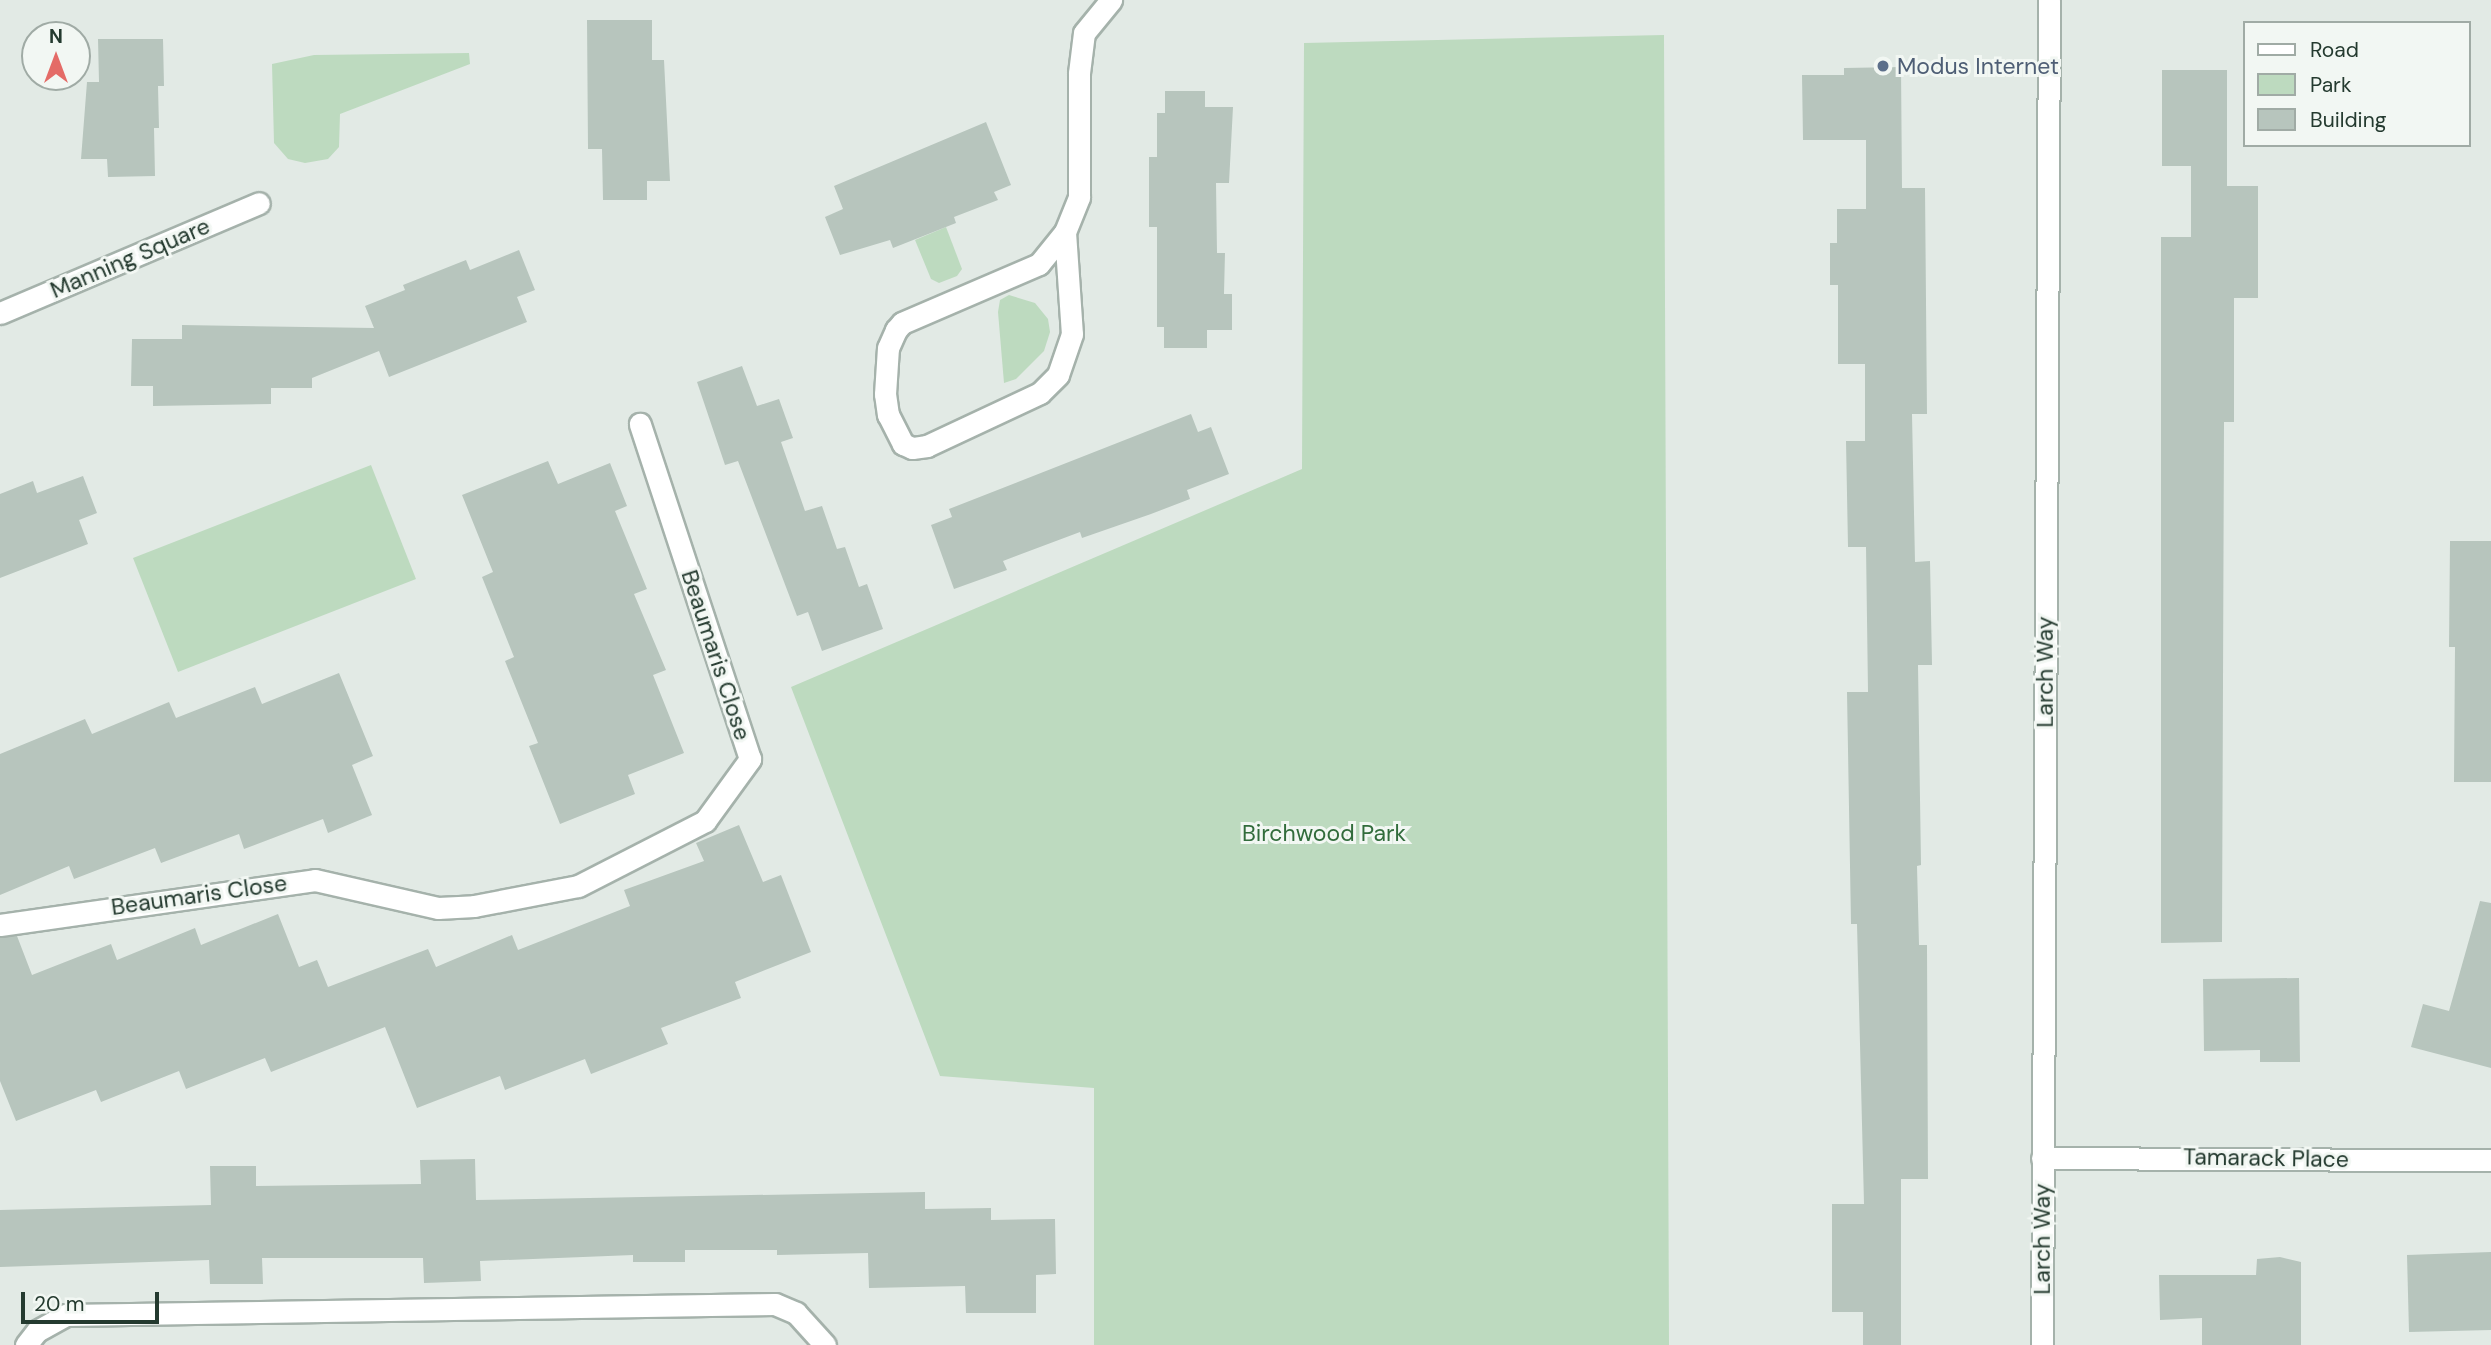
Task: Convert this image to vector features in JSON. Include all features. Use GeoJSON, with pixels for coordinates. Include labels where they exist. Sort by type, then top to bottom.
{"type":"FeatureCollection","features":[{"type":"Feature","properties":{"kind":"street"},"geometry":{"type":"LineString","coordinates":[[1065,232],[1072,334],[1058,375],[1040,393],[927,446],[912,448],[903,444],[888,415],[885,394],[888,348],[896,330],[902,323],[1039,264],[1065,232],[1079,197],[1079,73],[1084,33],[1111,0]]}},
{"type":"Feature","properties":{"kind":"street","name":"Larch Way"},"geometry":{"type":"LineString","coordinates":[[2042,1345],[2049,0]]}},
{"type":"Feature","properties":{"kind":"street","name":"Manning Square"},"geometry":{"type":"LineString","coordinates":[[0,313],[259,203]]}},
{"type":"Feature","properties":{"kind":"street","name":"Beaumaris Close"},"geometry":{"type":"LineString","coordinates":[[0,925],[315,880],[438,908],[474,906],[578,886],[705,821],[750,759],[640,424]]}},
{"type":"Feature","properties":{"kind":"street","name":"Tamarack Place"},"geometry":{"type":"LineString","coordinates":[[2042,1158],[2491,1160]]}},
{"type":"Feature","properties":{"kind":"street"},"geometry":{"type":"LineString","coordinates":[[26,1345],[37,1331],[66,1315],[775,1304],[796,1313],[825,1345]]}},
{"type":"Feature","properties":{"kind":"green space","name":"Birchwood Park"},"geometry":{"type":"Polygon","coordinates":[[[1664,35],[1669,1345],[1094,1345],[1094,1088],[940,1076],[791,687],[1302,469],[1304,43],[1664,35]]]}},
{"type":"Feature","properties":{"kind":"green space"},"geometry":{"type":"Polygon","coordinates":[[[469,53],[470,64],[340,114],[339,147],[328,159],[305,163],[288,159],[274,143],[272,64],[314,55],[469,53]]]}},
{"type":"Feature","properties":{"kind":"green space"},"geometry":{"type":"Polygon","coordinates":[[[946,227],[962,269],[957,276],[939,283],[931,279],[915,240],[946,227]]]}},
{"type":"Feature","properties":{"kind":"green space"},"geometry":{"type":"Polygon","coordinates":[[[1009,295],[1035,303],[1048,319],[1050,332],[1044,351],[1016,379],[1004,383],[998,312],[1000,300],[1009,295]]]}},
{"type":"Feature","properties":{"kind":"green space"},"geometry":{"type":"Polygon","coordinates":[[[371,465],[416,579],[178,672],[133,558],[371,465]]]}},
{"type":"Feature","properties":{"kind":"building"},"geometry":{"type":"Polygon","coordinates":[[[587,20],[652,20],[652,60],[664,60],[670,181],[647,181],[647,200],[603,200],[602,149],[588,149],[587,20]]]}},
{"type":"Feature","properties":{"kind":"building"},"geometry":{"type":"Polygon","coordinates":[[[98,39],[163,39],[164,86],[158,86],[159,128],[154,128],[155,176],[108,177],[107,159],[81,159],[86,91],[91,91],[91,82],[99,82],[98,39]]]}},
{"type":"Feature","properties":{"kind":"building"},"geometry":{"type":"Polygon","coordinates":[[[1901,67],[1902,188],[1925,188],[1927,414],[1912,414],[1915,562],[1930,561],[1932,665],[1918,665],[1921,865],[1917,866],[1919,945],[1927,945],[1928,1179],[1901,1179],[1901,1345],[1863,1345],[1863,1312],[1832,1312],[1832,1204],[1864,1204],[1857,924],[1851,924],[1847,692],[1868,692],[1866,547],[1848,547],[1846,441],[1865,441],[1865,364],[1838,364],[1838,285],[1830,285],[1830,243],[1837,243],[1837,209],[1866,209],[1866,140],[1803,140],[1802,75],[1844,75],[1844,68],[1901,67]]]}},
{"type":"Feature","properties":{"kind":"building"},"geometry":{"type":"Polygon","coordinates":[[[2162,70],[2227,70],[2227,186],[2258,186],[2258,298],[2234,298],[2234,422],[2224,422],[2222,942],[2161,943],[2161,237],[2191,237],[2191,166],[2162,166],[2162,70]]]}},
{"type":"Feature","properties":{"kind":"building"},"geometry":{"type":"Polygon","coordinates":[[[1165,91],[1205,91],[1205,107],[1233,107],[1229,183],[1216,183],[1217,253],[1225,253],[1224,294],[1232,294],[1232,330],[1207,330],[1207,348],[1164,348],[1164,327],[1157,327],[1157,227],[1149,227],[1149,157],[1157,157],[1157,113],[1165,113],[1165,91]]]}},
{"type":"Feature","properties":{"kind":"building"},"geometry":{"type":"Polygon","coordinates":[[[986,122],[1011,185],[994,192],[998,200],[954,217],[956,223],[893,248],[890,240],[840,255],[825,217],[843,209],[834,186],[986,122]]]}},
{"type":"Feature","properties":{"kind":"building"},"geometry":{"type":"Polygon","coordinates":[[[519,250],[535,290],[517,297],[527,322],[389,377],[379,351],[312,378],[312,388],[271,388],[271,404],[153,406],[153,386],[131,386],[132,339],[182,339],[182,325],[374,328],[365,306],[405,290],[403,285],[466,260],[470,270],[519,250]]]}},
{"type":"Feature","properties":{"kind":"building"},"geometry":{"type":"Polygon","coordinates":[[[742,366],[757,406],[779,399],[793,438],[781,442],[805,511],[822,506],[837,549],[845,547],[859,587],[867,584],[883,629],[822,651],[808,612],[797,616],[738,461],[725,465],[697,382],[742,366]]]}},
{"type":"Feature","properties":{"kind":"building"},"geometry":{"type":"Polygon","coordinates":[[[1191,414],[1198,432],[1211,427],[1229,474],[1187,490],[1190,499],[1082,538],[1080,532],[1003,561],[1007,570],[954,589],[931,525],[952,517],[949,509],[1191,414]]]}},
{"type":"Feature","properties":{"kind":"building"},"geometry":{"type":"Polygon","coordinates":[[[548,461],[558,484],[610,463],[627,506],[615,511],[647,589],[634,594],[666,670],[653,675],[684,753],[628,775],[635,794],[560,824],[529,746],[538,743],[505,661],[514,657],[482,577],[493,572],[462,495],[548,461]]]}},
{"type":"Feature","properties":{"kind":"building"},"geometry":{"type":"Polygon","coordinates":[[[83,476],[97,513],[79,520],[88,544],[0,578],[0,494],[33,481],[37,493],[83,476]]]}},
{"type":"Feature","properties":{"kind":"building"},"geometry":{"type":"Polygon","coordinates":[[[2450,541],[2491,541],[2491,782],[2454,782],[2455,647],[2449,647],[2450,541]]]}},
{"type":"Feature","properties":{"kind":"building"},"geometry":{"type":"Polygon","coordinates":[[[339,673],[373,756],[352,765],[372,815],[328,833],[323,819],[244,849],[239,834],[161,863],[155,848],[74,879],[69,866],[0,895],[0,754],[85,719],[92,734],[169,702],[176,718],[255,687],[262,704],[339,673]]]}},
{"type":"Feature","properties":{"kind":"building"},"geometry":{"type":"Polygon","coordinates":[[[739,825],[763,882],[781,875],[811,952],[735,982],[741,998],[661,1028],[668,1044],[591,1074],[585,1059],[505,1090],[500,1076],[417,1108],[385,1027],[271,1072],[265,1058],[186,1089],[179,1071],[101,1102],[96,1090],[16,1121],[0,1081],[0,938],[17,936],[32,975],[111,944],[117,960],[195,928],[201,945],[278,914],[299,967],[317,960],[328,987],[428,949],[436,967],[512,935],[518,950],[630,906],[624,890],[704,861],[696,843],[739,825]]]}},
{"type":"Feature","properties":{"kind":"building"},"geometry":{"type":"Polygon","coordinates":[[[2480,901],[2491,903],[2491,1068],[2411,1047],[2423,1004],[2449,1011],[2480,901]]]}},
{"type":"Feature","properties":{"kind":"building"},"geometry":{"type":"Polygon","coordinates":[[[2299,978],[2300,1062],[2260,1062],[2260,1050],[2204,1051],[2203,979],[2299,978]]]}},
{"type":"Feature","properties":{"kind":"building"},"geometry":{"type":"Polygon","coordinates":[[[475,1159],[476,1200],[925,1192],[925,1209],[991,1208],[991,1220],[1055,1219],[1056,1274],[1036,1275],[1036,1313],[966,1313],[965,1286],[869,1288],[868,1253],[777,1255],[777,1250],[685,1250],[685,1262],[633,1262],[633,1255],[480,1261],[481,1281],[424,1283],[423,1258],[262,1258],[263,1284],[210,1284],[209,1260],[0,1267],[0,1210],[211,1205],[210,1166],[256,1166],[256,1186],[421,1184],[420,1160],[475,1159]]]}},
{"type":"Feature","properties":{"kind":"building"},"geometry":{"type":"Polygon","coordinates":[[[2491,1252],[2491,1330],[2409,1332],[2407,1255],[2491,1252]]]}},
{"type":"Feature","properties":{"kind":"building"},"geometry":{"type":"Polygon","coordinates":[[[2280,1257],[2301,1262],[2301,1345],[2202,1345],[2202,1318],[2160,1320],[2159,1275],[2256,1275],[2257,1259],[2280,1257]]]}},
{"type":"Feature","properties":{"kind":"place","name":"Modus Internet"},"geometry":{"type":"Point","coordinates":[1883,66]}}]}
